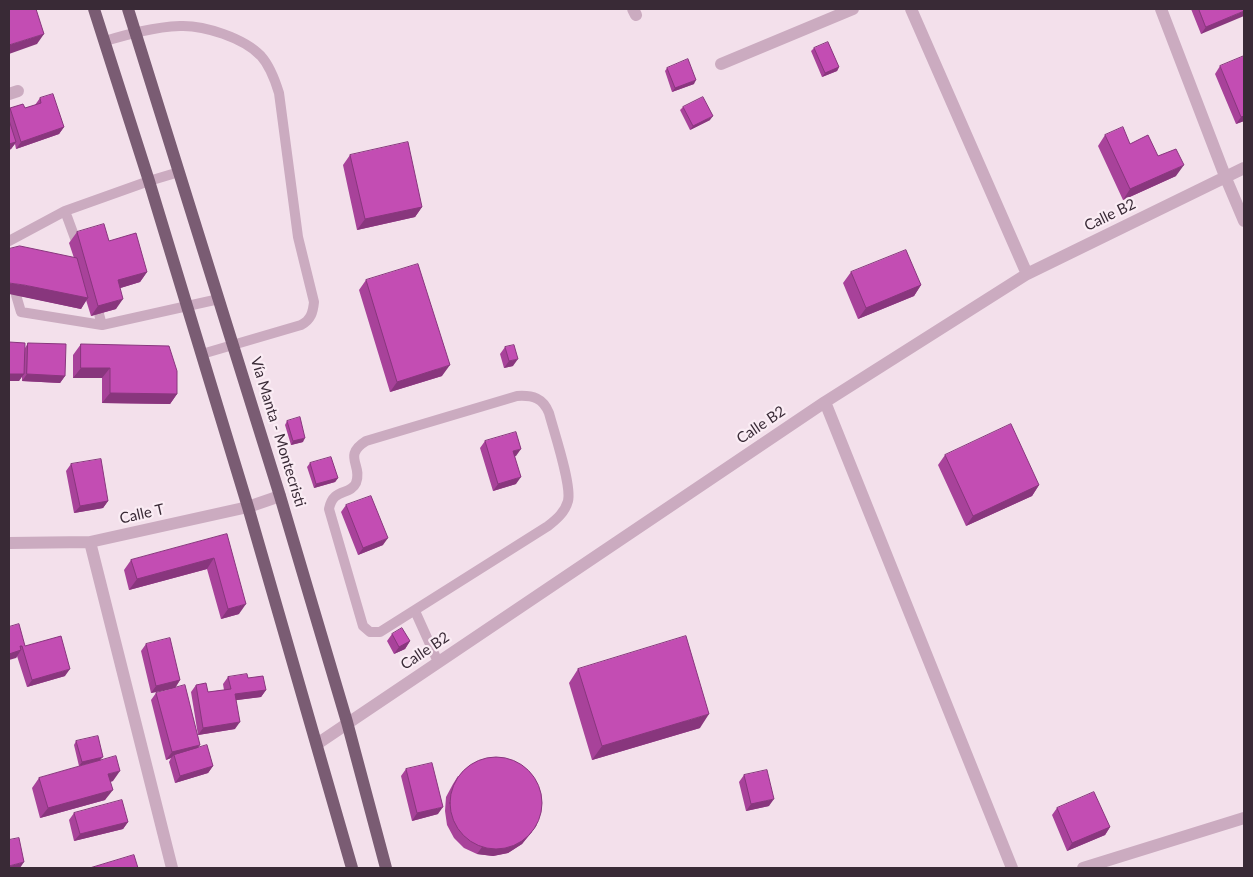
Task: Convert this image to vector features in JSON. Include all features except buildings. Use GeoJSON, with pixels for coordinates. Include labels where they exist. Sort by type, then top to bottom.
{"type":"FeatureCollection","features":[{"type":"Feature","properties":{"kind":"main road"},"geometry":{"type":"LineString","coordinates":[[94,9],[149,181],[248,507],[352,868]]}},
{"type":"Feature","properties":{"kind":"main road","name":"Vía Manta - Montecristi"},"geometry":{"type":"LineString","coordinates":[[128,9],[280,496],[347,722],[386,868]]}},
{"type":"Feature","properties":{"kind":"street"},"geometry":{"type":"LineString","coordinates":[[721,64],[853,9]]}},
{"type":"Feature","properties":{"kind":"street"},"geometry":{"type":"LineString","coordinates":[[911,9],[1027,274]]}},
{"type":"Feature","properties":{"kind":"street"},"geometry":{"type":"LineString","coordinates":[[1161,9],[1244,221]]}},
{"type":"Feature","properties":{"kind":"street","name":"Calle B2"},"geometry":{"type":"LineString","coordinates":[[316,744],[825,402],[1027,274],[1244,168]]}},
{"type":"Feature","properties":{"kind":"street"},"geometry":{"type":"LineString","coordinates":[[825,402],[1012,868]]}},
{"type":"Feature","properties":{"kind":"street","name":"Calle T"},"geometry":{"type":"LineString","coordinates":[[9,543],[90,542],[248,507],[280,496]]}},
{"type":"Feature","properties":{"kind":"street"},"geometry":{"type":"LineString","coordinates":[[90,542],[172,868]]}},
{"type":"Feature","properties":{"kind":"street"},"geometry":{"type":"LineString","coordinates":[[1083,868],[1244,818]]}},
{"type":"Feature","properties":{"kind":"lane"},"geometry":{"type":"LineString","coordinates":[[105,41],[136,32],[181,26],[217,32],[230,36],[252,48],[261,56],[277,86],[298,236],[314,302],[313,310],[307,322],[301,325],[202,354]]}},
{"type":"Feature","properties":{"kind":"lane"},"geometry":{"type":"LineString","coordinates":[[9,241],[65,211],[179,172]]}},
{"type":"Feature","properties":{"kind":"lane"},"geometry":{"type":"LineString","coordinates":[[65,211],[76,241]]}},
{"type":"Feature","properties":{"kind":"lane"},"geometry":{"type":"LineString","coordinates":[[16,295],[21,312],[101,319],[187,307],[219,299]]}},
{"type":"Feature","properties":{"kind":"lane"},"geometry":{"type":"LineString","coordinates":[[517,396],[534,396],[546,406],[549,413],[568,486],[569,495],[565,509],[548,526],[415,611],[380,632],[370,632],[363,626],[329,509],[331,501],[336,495],[356,484],[354,453],[358,446],[366,442],[517,396]]}},
{"type":"Feature","properties":{"kind":"lane"},"geometry":{"type":"LineString","coordinates":[[415,611],[438,662]]}}]}
